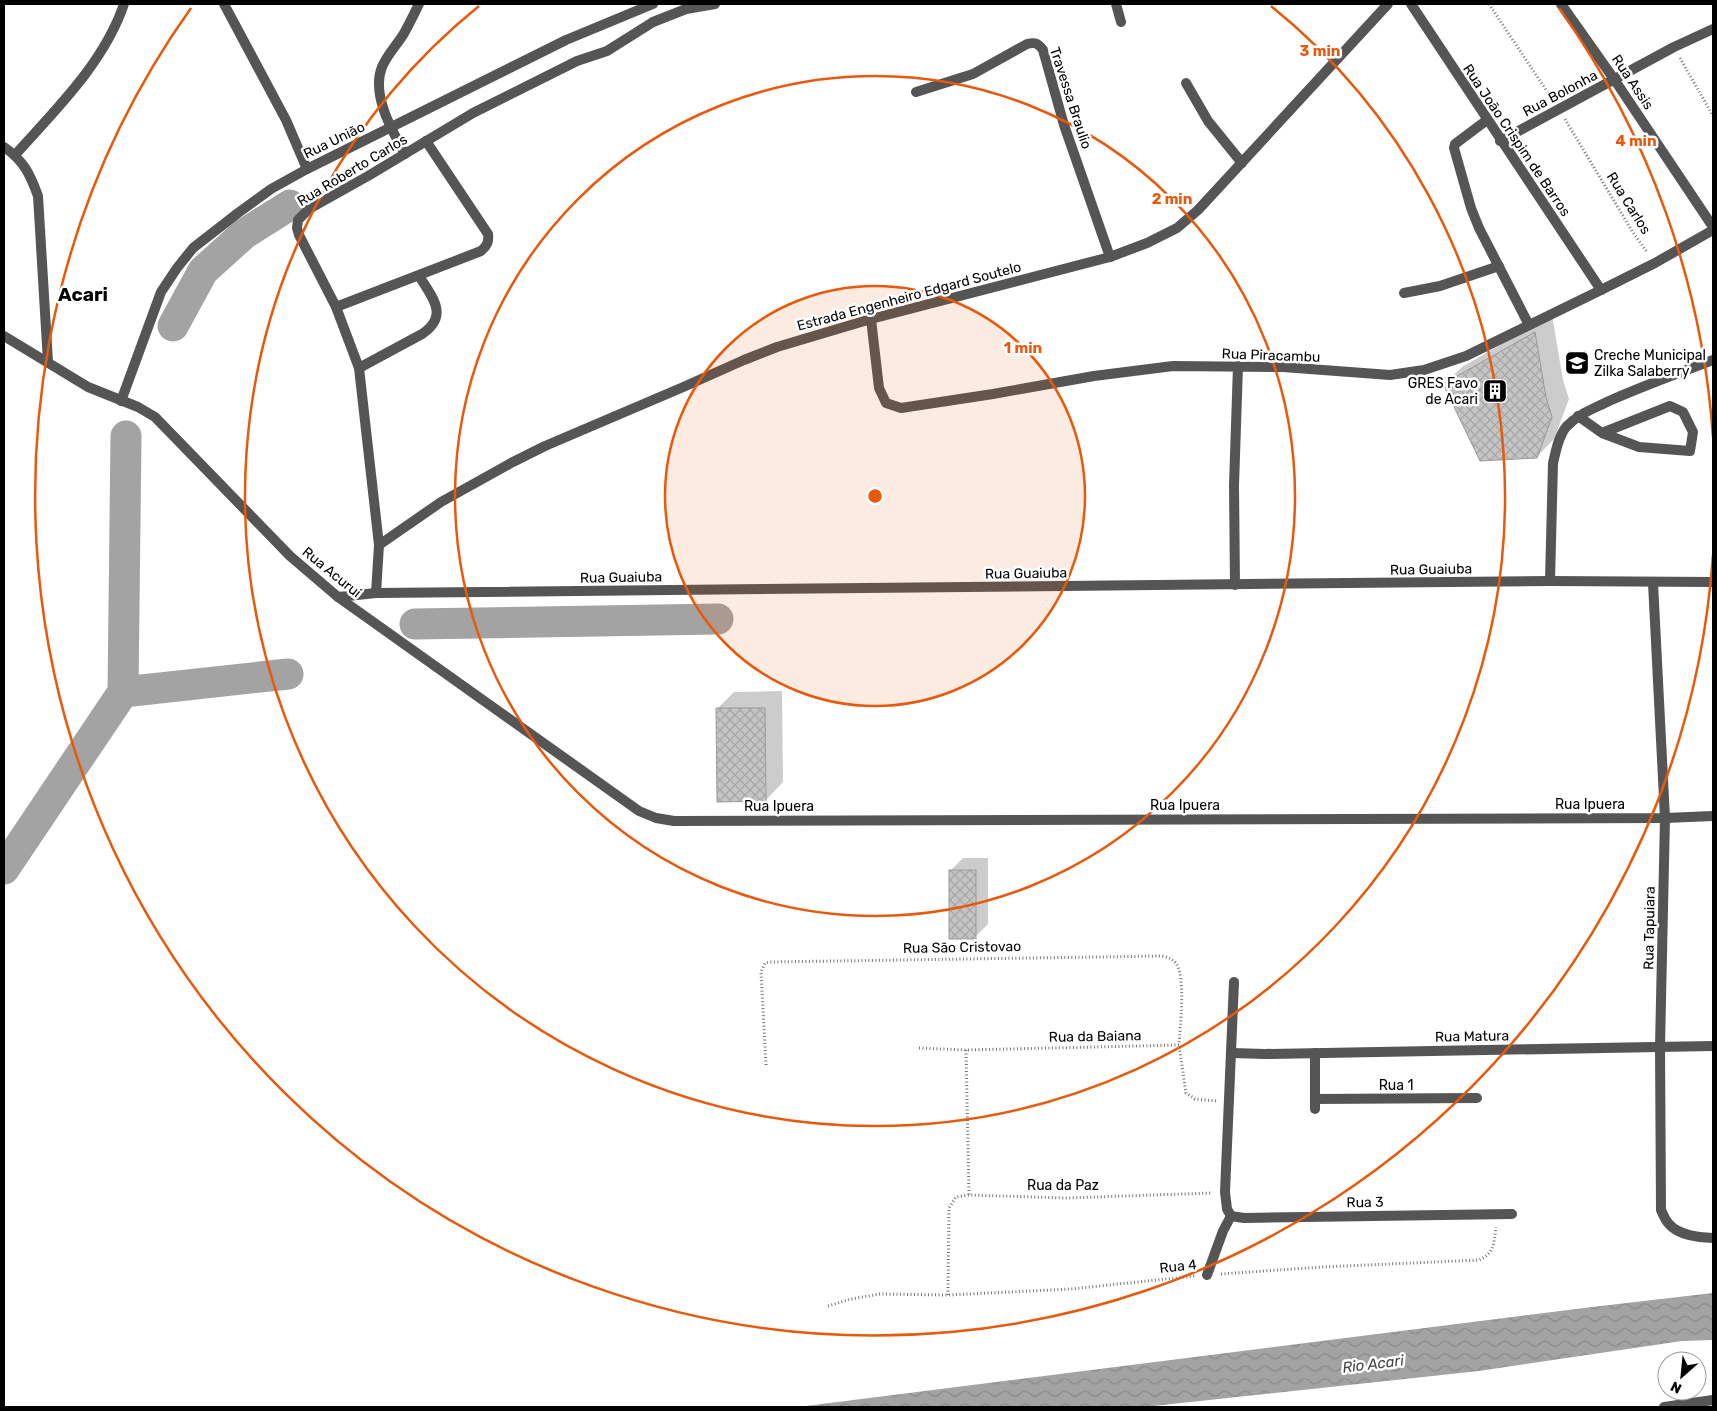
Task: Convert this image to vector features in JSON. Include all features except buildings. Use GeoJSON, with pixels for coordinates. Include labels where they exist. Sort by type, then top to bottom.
{"type":"FeatureCollection","features":[{"type":"Feature","properties":{"kind":"street"},"geometry":{"type":"LineString","coordinates":[[15,155],[76,86],[96,59],[108,41],[124,4]]}},
{"type":"Feature","properties":{"kind":"street"},"geometry":{"type":"LineString","coordinates":[[224,4],[286,120],[307,168]]}},
{"type":"Feature","properties":{"kind":"street"},"geometry":{"type":"LineString","coordinates":[[405,154],[390,128],[380,94],[379,80],[387,57],[403,34],[419,4]]}},
{"type":"Feature","properties":{"kind":"street","name":"Rua União"},"geometry":{"type":"LineString","coordinates":[[121,401],[161,292],[193,248],[238,213],[271,189],[307,168],[566,40],[653,4]]}},
{"type":"Feature","properties":{"kind":"street","name":"Rua Roberto Carlos"},"geometry":{"type":"LineString","coordinates":[[376,593],[379,545],[359,368],[336,307],[299,235],[297,228],[298,220],[309,209],[482,109],[577,62],[607,51],[653,22],[686,9],[715,4]]}},
{"type":"Feature","properties":{"kind":"street"},"geometry":{"type":"LineString","coordinates":[[1116,4],[1121,22]]}},
{"type":"Feature","properties":{"kind":"street","name":"Estrada Engenheiro Edgard Soutelo"},"geometry":{"type":"LineString","coordinates":[[379,545],[441,502],[545,446],[760,353],[871,318],[1110,257],[1147,243],[1177,228],[1198,210],[1388,4]]}},
{"type":"Feature","properties":{"kind":"street","name":"Rua Joāo Crispim de Barros"},"geometry":{"type":"LineString","coordinates":[[1411,4],[1500,141],[1601,290]]}},
{"type":"Feature","properties":{"kind":"street","name":"Rua Assis"},"geometry":{"type":"LineString","coordinates":[[1561,4],[1614,79],[1713,229]]}},
{"type":"Feature","properties":{"kind":"street","name":"Rua Bolonha"},"geometry":{"type":"LineString","coordinates":[[1500,141],[1674,47],[1713,29]]}},
{"type":"Feature","properties":{"kind":"street","name":"Travessa Braulio"},"geometry":{"type":"LineString","coordinates":[[916,92],[973,74],[1028,44],[1039,44],[1043,50],[1064,125],[1110,257]]}},
{"type":"Feature","properties":{"kind":"street"},"geometry":{"type":"LineString","coordinates":[[1186,83],[1208,122],[1242,163]]}},
{"type":"Feature","properties":{"kind":"street"},"geometry":{"type":"LineString","coordinates":[[1487,120],[1455,144],[1454,148],[1471,208],[1479,228],[1529,325]]}},
{"type":"Feature","properties":{"kind":"street"},"geometry":{"type":"LineString","coordinates":[[336,307],[481,252],[486,247],[489,241],[488,234],[426,141]]}},
{"type":"Feature","properties":{"kind":"street"},"geometry":{"type":"LineString","coordinates":[[4,148],[15,155],[30,173],[38,196],[48,362]]}},
{"type":"Feature","properties":{"kind":"street","name":"Rua Piracambu"},"geometry":{"type":"LineString","coordinates":[[871,318],[879,388],[886,403],[901,408],[1094,376],[1173,366],[1283,367],[1390,376],[1424,370],[1466,356],[1655,263],[1713,229]]}},
{"type":"Feature","properties":{"kind":"street"},"geometry":{"type":"LineString","coordinates":[[1404,293],[1440,286],[1498,266]]}},
{"type":"Feature","properties":{"kind":"street"},"geometry":{"type":"LineString","coordinates":[[359,368],[422,334],[436,321],[437,312],[434,300],[419,276]]}},
{"type":"Feature","properties":{"kind":"street","name":"Rua Acurui"},"geometry":{"type":"LineString","coordinates":[[4,336],[88,387],[138,407],[155,417],[290,556],[338,597],[631,805],[656,818]]}},
{"type":"Feature","properties":{"kind":"street"},"geometry":{"type":"LineString","coordinates":[[1550,581],[1553,463],[1557,444],[1565,429],[1578,416],[1631,391],[1713,360]]}},
{"type":"Feature","properties":{"kind":"street"},"geometry":{"type":"LineString","coordinates":[[1235,585],[1234,485],[1238,366]]}},
{"type":"Feature","properties":{"kind":"street"},"geometry":{"type":"LineString","coordinates":[[1578,416],[1602,433],[1639,447],[1690,451],[1693,432],[1683,412],[1670,406],[1602,433]]}},
{"type":"Feature","properties":{"kind":"street","name":"Rua Guaiuba"},"geometry":{"type":"LineString","coordinates":[[338,597],[376,593],[1550,581],[1713,582]]}},
{"type":"Feature","properties":{"kind":"street","name":"Rua Tapuiara"},"geometry":{"type":"LineString","coordinates":[[1653,583],[1665,818],[1660,1046],[1661,1210],[1669,1225],[1700,1238],[1713,1238]]}},
{"type":"Feature","properties":{"kind":"street","name":"Rua Ipuera"},"geometry":{"type":"LineString","coordinates":[[656,818],[674,821],[1665,818],[1713,816]]}},
{"type":"Feature","properties":{"kind":"street"},"geometry":{"type":"LineString","coordinates":[[1207,1274],[1223,1231],[1231,1216],[1225,1192],[1234,982]]}},
{"type":"Feature","properties":{"kind":"street","name":"Rua Matura"},"geometry":{"type":"LineString","coordinates":[[1232,1053],[1713,1046]]}},
{"type":"Feature","properties":{"kind":"street","name":"Rua 1"},"geometry":{"type":"LineString","coordinates":[[1315,1053],[1315,1104],[1477,1098]]}},
{"type":"Feature","properties":{"kind":"street","name":"Rua 3"},"geometry":{"type":"LineString","coordinates":[[1231,1216],[1244,1218],[1512,1214]]}},
{"type":"Feature","properties":{"kind":"street"},"geometry":{"type":"LineString","coordinates":[[1664,1407],[1713,1400]]}},
{"type":"Feature","properties":{"kind":"path","name":"Rua Carlos"},"geometry":{"type":"LineString","coordinates":[[1488,4],[1559,109],[1632,231],[1655,263]]}},
{"type":"Feature","properties":{"kind":"path"},"geometry":{"type":"LineString","coordinates":[[1674,47],[1713,116]]}},
{"type":"Feature","properties":{"kind":"path","name":"Rua Sāo Cristovao"},"geometry":{"type":"LineString","coordinates":[[766,1065],[761,972],[765,964],[770,962],[1168,957],[1177,964],[1181,975],[1182,998],[1179,1045]]}},
{"type":"Feature","properties":{"kind":"path"},"geometry":{"type":"LineString","coordinates":[[1179,1045],[1186,1093],[1195,1099],[1203,1101],[1228,1100]]}},
{"type":"Feature","properties":{"kind":"path","name":"Rua da Baiana"},"geometry":{"type":"LineString","coordinates":[[919,1048],[966,1050],[1179,1045]]}},
{"type":"Feature","properties":{"kind":"path"},"geometry":{"type":"LineString","coordinates":[[948,1296],[950,1208],[956,1197],[969,1195],[966,1050]]}},
{"type":"Feature","properties":{"kind":"path","name":"Rua da Paz"},"geometry":{"type":"LineString","coordinates":[[969,1195],[1066,1198],[1225,1192]]}},
{"type":"Feature","properties":{"kind":"path","name":"Rua 4"},"geometry":{"type":"LineString","coordinates":[[828,1306],[851,1299],[880,1294],[948,1296],[1071,1289],[1207,1274],[1479,1260],[1490,1253],[1493,1248],[1497,1214]]}},
{"type":"Feature","properties":{"kind":"water","name":"Rio Acari"},"geometry":{"type":"Polygon","coordinates":[[[1713,1293],[1713,1340],[1682,1341],[1479,1371],[1144,1407],[798,1407],[1592,1307],[1713,1293]]]}},
{"type":"Feature","properties":{"kind":"waterway"},"geometry":{"type":"LineString","coordinates":[[173,326],[203,271],[244,234],[290,205]]}},
{"type":"Feature","properties":{"kind":"waterway"},"geometry":{"type":"LineString","coordinates":[[4,869],[123,692],[126,436]]}},
{"type":"Feature","properties":{"kind":"waterway"},"geometry":{"type":"LineString","coordinates":[[415,624],[718,619]]}},
{"type":"Feature","properties":{"kind":"waterway"},"geometry":{"type":"LineString","coordinates":[[123,692],[288,674]]}},
{"type":"Feature","properties":{"kind":"place","name":"Creche Municipal Zilka Salaberry"},"geometry":{"type":"Point","coordinates":[1577,363]}},
{"type":"Feature","properties":{"kind":"place","name":"GRES Favo de Acari"},"geometry":{"type":"Point","coordinates":[1495,391]}},
{"type":"Feature","properties":{"kind":"district","name":"Acari"},"geometry":{"type":"Point","coordinates":[83,294]}}]}
